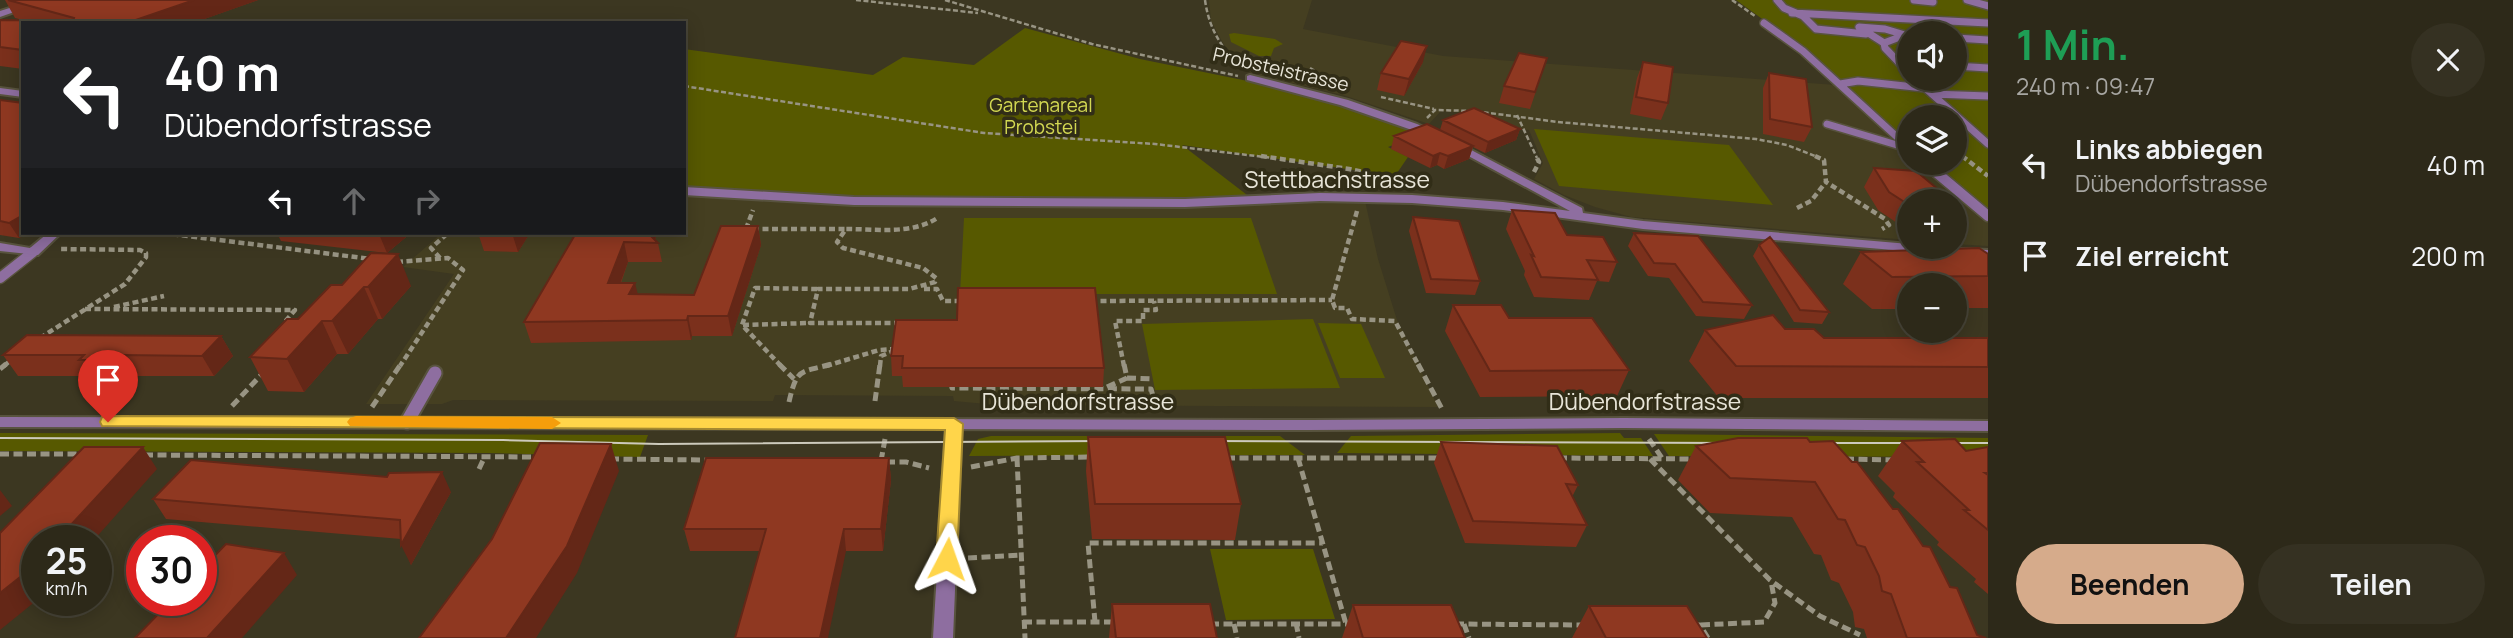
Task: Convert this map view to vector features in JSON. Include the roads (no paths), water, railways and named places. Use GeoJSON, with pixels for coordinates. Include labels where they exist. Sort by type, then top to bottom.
{"type":"FeatureCollection","features":[{"type":"Feature","properties":{"kind":"street"},"geometry":{"type":"LineString","coordinates":[[0,13],[44,0]]}},
{"type":"Feature","properties":{"kind":"street","name":"Probsteistrasse"},"geometry":{"type":"LineString","coordinates":[[1250,78],[1328,96],[1416,127],[1472,152],[1569,207],[1592,217]]}},
{"type":"Feature","properties":{"kind":"street"},"geometry":{"type":"LineString","coordinates":[[0,91],[21,94]]}},
{"type":"Feature","properties":{"kind":"street","name":"Stettbachstrasse"},"geometry":{"type":"LineString","coordinates":[[686,191],[782,198],[1185,203],[1354,196],[1470,203],[1643,225],[1988,254]]}},
{"type":"Feature","properties":{"kind":"street"},"geometry":{"type":"LineString","coordinates":[[0,247],[36,250],[53,235]]}},
{"type":"Feature","properties":{"kind":"street","name":"Dübendorfstrasse"},"geometry":{"type":"LineString","coordinates":[[0,422],[1624,423],[1988,426]]}},
{"type":"Feature","properties":{"kind":"street"},"geometry":{"type":"LineString","coordinates":[[943,638],[954,424]]}},
{"type":"Feature","properties":{"kind":"lane"},"geometry":{"type":"LineString","coordinates":[[1777,0],[1792,13],[1803,16],[1816,29],[1866,34]]}},
{"type":"Feature","properties":{"kind":"lane"},"geometry":{"type":"LineString","coordinates":[[1914,0],[1933,2]]}},
{"type":"Feature","properties":{"kind":"lane"},"geometry":{"type":"LineString","coordinates":[[1967,0],[1988,6]]}},
{"type":"Feature","properties":{"kind":"lane"},"geometry":{"type":"LineString","coordinates":[[1792,13],[1988,23]]}},
{"type":"Feature","properties":{"kind":"lane"},"geometry":{"type":"LineString","coordinates":[[1764,23],[1803,51],[1897,138]]}},
{"type":"Feature","properties":{"kind":"lane"},"geometry":{"type":"LineString","coordinates":[[1897,32],[1859,27],[1866,34],[1884,43],[1897,38]]}},
{"type":"Feature","properties":{"kind":"lane"},"geometry":{"type":"LineString","coordinates":[[1967,39],[1988,40]]}},
{"type":"Feature","properties":{"kind":"lane"},"geometry":{"type":"LineString","coordinates":[[1884,43],[1885,48],[1897,60]]}},
{"type":"Feature","properties":{"kind":"lane"},"geometry":{"type":"LineString","coordinates":[[1967,67],[1988,68]]}},
{"type":"Feature","properties":{"kind":"lane"},"geometry":{"type":"LineString","coordinates":[[1840,84],[1858,81],[1897,85]]}},
{"type":"Feature","properties":{"kind":"lane"},"geometry":{"type":"LineString","coordinates":[[1928,91],[1986,139]]}},
{"type":"Feature","properties":{"kind":"lane"},"geometry":{"type":"LineString","coordinates":[[1932,94],[1988,96]]}},
{"type":"Feature","properties":{"kind":"lane"},"geometry":{"type":"LineString","coordinates":[[1828,124],[1897,145]]}},
{"type":"Feature","properties":{"kind":"lane"},"geometry":{"type":"LineString","coordinates":[[1940,175],[1988,215]]}},
{"type":"Feature","properties":{"kind":"lane"},"geometry":{"type":"LineString","coordinates":[[0,278],[36,250]]}},
{"type":"Feature","properties":{"kind":"lane"},"geometry":{"type":"LineString","coordinates":[[407,422],[435,373]]}},
{"type":"Feature","properties":{"kind":"tram line"},"geometry":{"type":"LineString","coordinates":[[0,438],[503,440],[659,444],[1106,441]]}},
{"type":"Feature","properties":{"kind":"tram line"},"geometry":{"type":"LineString","coordinates":[[1208,441],[1733,443]]}},
{"type":"Feature","properties":{"kind":"tram line"},"geometry":{"type":"LineString","coordinates":[[1817,443],[1988,443]]}},
{"type":"Feature","properties":{"kind":"park label","name":"Gartenareal Probstei"},"geometry":{"type":"Point","coordinates":[1041,116]}}]}
